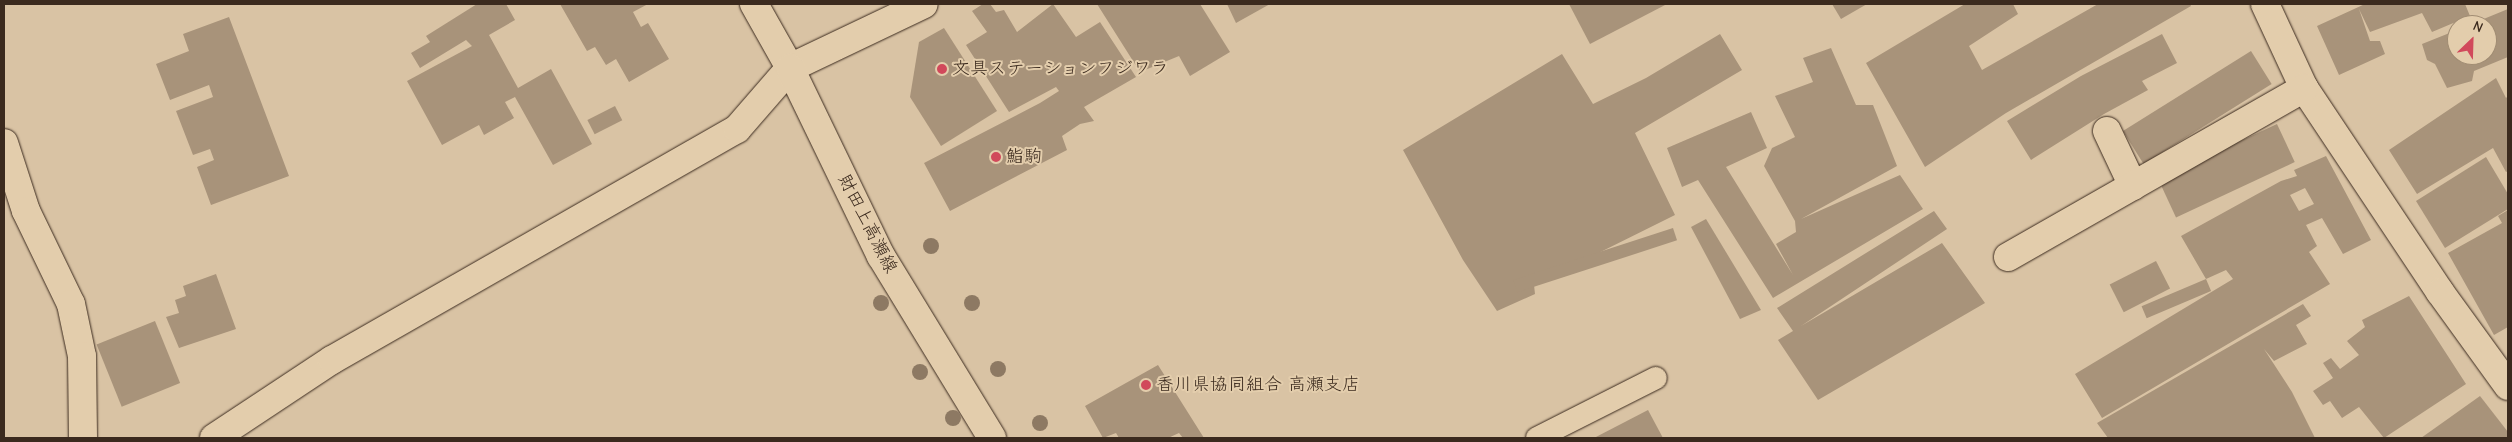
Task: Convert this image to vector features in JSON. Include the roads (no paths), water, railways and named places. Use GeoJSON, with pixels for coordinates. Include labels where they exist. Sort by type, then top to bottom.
{"type":"FeatureCollection","features":[{"type":"Feature","properties":{"kind":"street","name":"財田上高瀬線"},"geometry":{"type":"LineString","coordinates":[[754,4],[790,68],[881,256],[992,438]]}},
{"type":"Feature","properties":{"kind":"street"},"geometry":{"type":"LineString","coordinates":[[2265,4],[2304,88],[2440,292],[2508,386]]}},
{"type":"Feature","properties":{"kind":"street"},"geometry":{"type":"LineString","coordinates":[[214,438],[332,360],[737,128],[790,68],[920,5]]}},
{"type":"Feature","properties":{"kind":"street"},"geometry":{"type":"LineString","coordinates":[[2008,257],[2304,88]]}},
{"type":"Feature","properties":{"kind":"street"},"geometry":{"type":"LineString","coordinates":[[2107,131],[2133,186]]}},
{"type":"Feature","properties":{"kind":"street"},"geometry":{"type":"LineString","coordinates":[[4,143],[26,211],[71,304],[82,356],[83,438]]}},
{"type":"Feature","properties":{"kind":"lane"},"geometry":{"type":"LineString","coordinates":[[1537,438],[1656,378]]}},
{"type":"Feature","properties":{"kind":"place","name":"文具ステーションフジワラ"},"geometry":{"type":"Point","coordinates":[942,69]}},
{"type":"Feature","properties":{"kind":"place","name":"鮨駒"},"geometry":{"type":"Point","coordinates":[996,157]}},
{"type":"Feature","properties":{"kind":"place","name":"香川県協同組合 高瀬支店"},"geometry":{"type":"Point","coordinates":[1146,385]}}]}
